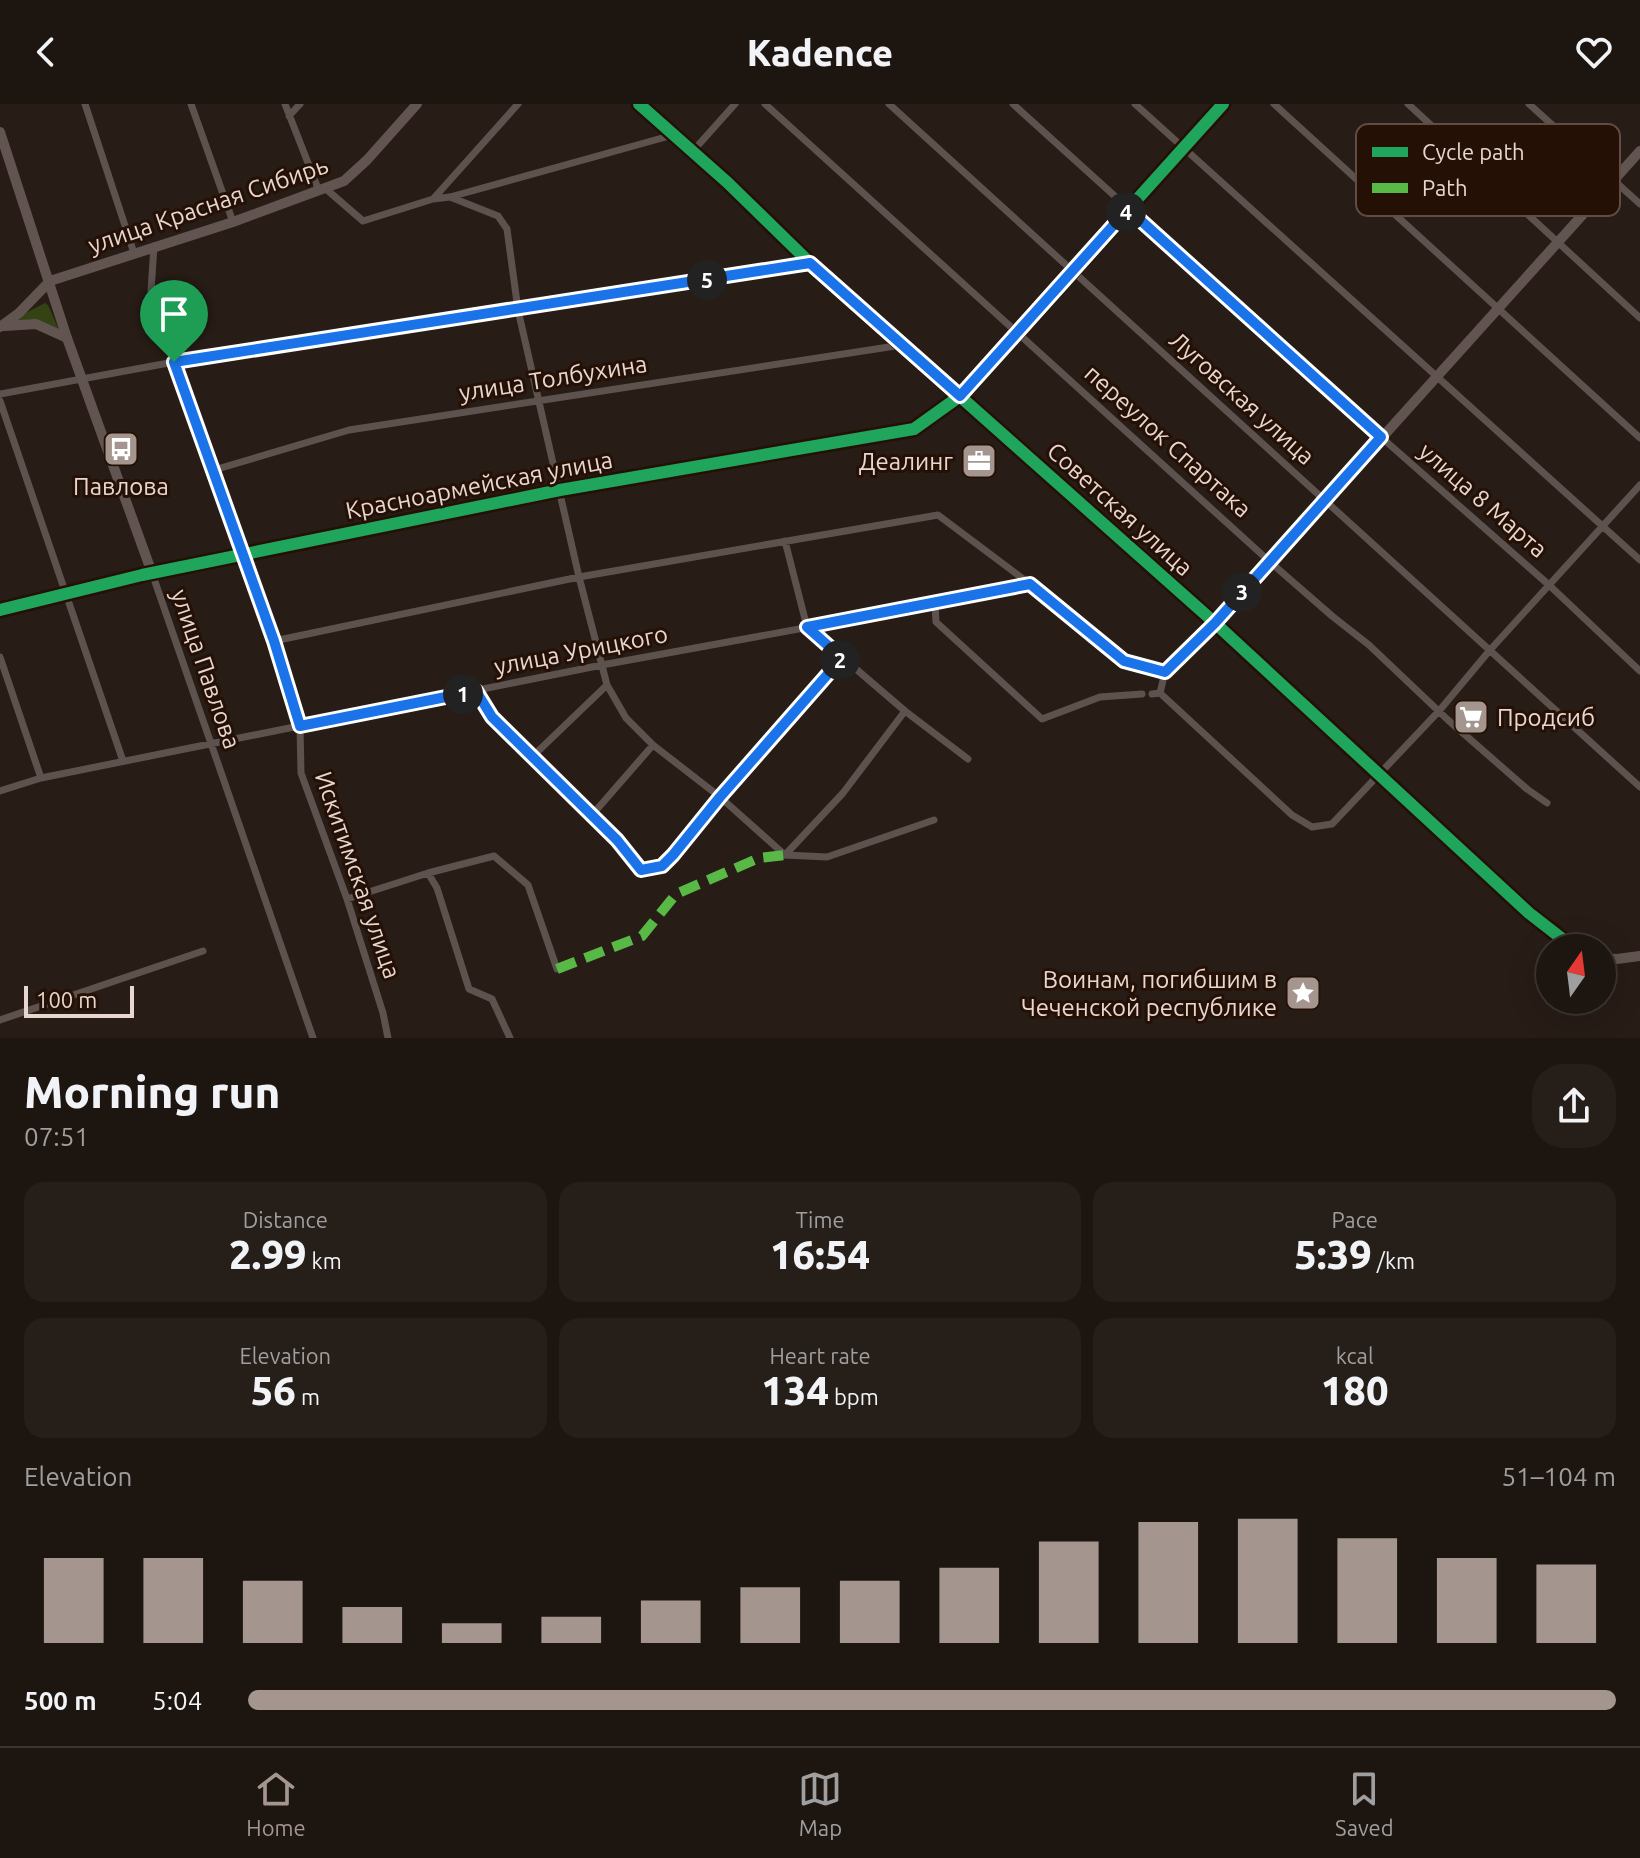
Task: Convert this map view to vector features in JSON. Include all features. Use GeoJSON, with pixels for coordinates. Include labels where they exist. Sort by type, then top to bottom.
{"type":"FeatureCollection","features":[{"type":"Feature","properties":{"kind":"street"},"geometry":{"type":"LineString","coordinates":[[85,104],[134,253]]}},
{"type":"Feature","properties":{"kind":"street"},"geometry":{"type":"LineString","coordinates":[[191,104],[233,222]]}},
{"type":"Feature","properties":{"kind":"street"},"geometry":{"type":"LineString","coordinates":[[285,104],[322,190],[363,221],[433,199],[450,197],[673,135]]}},
{"type":"Feature","properties":{"kind":"street"},"geometry":{"type":"LineString","coordinates":[[289,116],[300,104]]}},
{"type":"Feature","properties":{"kind":"street","name":"улица Красная Сибирь"},"geometry":{"type":"LineString","coordinates":[[1,326],[50,281],[233,222],[344,181],[417,104]]}},
{"type":"Feature","properties":{"kind":"street"},"geometry":{"type":"LineString","coordinates":[[433,199],[518,104]]}},
{"type":"Feature","properties":{"kind":"street","name":"Советская улица"},"geometry":{"type":"LineString","coordinates":[[639,104],[810,263],[1215,623],[1377,775],[1556,934]]}},
{"type":"Feature","properties":{"kind":"street"},"geometry":{"type":"LineString","coordinates":[[693,151],[735,104]]}},
{"type":"Feature","properties":{"kind":"street","name":"переулок Спартака"},"geometry":{"type":"LineString","coordinates":[[765,104],[1269,561],[1369,645],[1527,789],[1547,803]]}},
{"type":"Feature","properties":{"kind":"street","name":"Луговская улица"},"geometry":{"type":"LineString","coordinates":[[889,104],[1640,787]]}},
{"type":"Feature","properties":{"kind":"street","name":"улица 8 Марта"},"geometry":{"type":"LineString","coordinates":[[1013,104],[1549,585],[1640,671]]}},
{"type":"Feature","properties":{"kind":"street"},"geometry":{"type":"LineString","coordinates":[[1135,104],[1640,560]]}},
{"type":"Feature","properties":{"kind":"street"},"geometry":{"type":"LineString","coordinates":[[960,396],[1223,104]]}},
{"type":"Feature","properties":{"kind":"street"},"geometry":{"type":"LineString","coordinates":[[1274,104],[1356,179]]}},
{"type":"Feature","properties":{"kind":"street"},"geometry":{"type":"LineString","coordinates":[[1408,104],[1430,124]]}},
{"type":"Feature","properties":{"kind":"street"},"geometry":{"type":"LineString","coordinates":[[1529,104],[1551,124]]}},
{"type":"Feature","properties":{"kind":"street","name":"улица Павлова"},"geometry":{"type":"LineString","coordinates":[[0,132],[67,338],[313,1038]]}},
{"type":"Feature","properties":{"kind":"street"},"geometry":{"type":"LineString","coordinates":[[1620,172],[1640,151]]}},
{"type":"Feature","properties":{"kind":"street"},"geometry":{"type":"LineString","coordinates":[[1620,186],[1640,204]]}},
{"type":"Feature","properties":{"kind":"street"},"geometry":{"type":"LineString","coordinates":[[450,197],[498,216],[507,229],[518,310],[579,577],[607,685],[626,718],[653,745],[720,797],[785,855],[827,857],[934,820]]}},
{"type":"Feature","properties":{"kind":"street"},"geometry":{"type":"LineString","coordinates":[[1397,216],[1640,438]]}},
{"type":"Feature","properties":{"kind":"street"},"geometry":{"type":"LineString","coordinates":[[1529,216],[1640,318]]}},
{"type":"Feature","properties":{"kind":"street"},"geometry":{"type":"LineString","coordinates":[[1580,216],[1215,623],[1165,672],[1156,693],[1292,815],[1312,827],[1332,824],[1439,711],[1490,650],[1640,485]]}},
{"type":"Feature","properties":{"kind":"street","name":"Искитимская улица"},"geometry":{"type":"LineString","coordinates":[[154,246],[151,291],[274,641],[300,726],[301,773],[347,899],[388,1038]]}},
{"type":"Feature","properties":{"kind":"street"},"geometry":{"type":"LineString","coordinates":[[0,394],[174,362],[810,263]]}},
{"type":"Feature","properties":{"kind":"street"},"geometry":{"type":"LineString","coordinates":[[1,326],[36,324],[67,338]]}},
{"type":"Feature","properties":{"kind":"street","name":"улица Толбухина"},"geometry":{"type":"LineString","coordinates":[[214,470],[349,430],[902,345]]}},
{"type":"Feature","properties":{"kind":"street","name":"Красноармейская улица"},"geometry":{"type":"LineString","coordinates":[[0,610],[152,573],[560,490],[914,429],[960,396]]}},
{"type":"Feature","properties":{"kind":"street"},"geometry":{"type":"LineString","coordinates":[[0,401],[123,761]]}},
{"type":"Feature","properties":{"kind":"street"},"geometry":{"type":"LineString","coordinates":[[274,641],[579,577],[938,515],[1030,584],[1124,661],[1165,672]]}},
{"type":"Feature","properties":{"kind":"street"},"geometry":{"type":"LineString","coordinates":[[785,541],[807,627],[905,711],[968,759]]}},
{"type":"Feature","properties":{"kind":"street","name":"улица Урицкого"},"geometry":{"type":"LineString","coordinates":[[0,791],[41,778],[211,743],[1030,584]]}},
{"type":"Feature","properties":{"kind":"street"},"geometry":{"type":"LineString","coordinates":[[935,604],[936,622],[1042,719],[1100,697],[1142,694]]}},
{"type":"Feature","properties":{"kind":"street"},"geometry":{"type":"LineString","coordinates":[[0,657],[41,778]]}},
{"type":"Feature","properties":{"kind":"street"},"geometry":{"type":"LineString","coordinates":[[476,691],[492,717],[617,840],[641,870],[662,866],[842,658]]}},
{"type":"Feature","properties":{"kind":"street"},"geometry":{"type":"LineString","coordinates":[[533,756],[607,685]]}},
{"type":"Feature","properties":{"kind":"street"},"geometry":{"type":"LineString","coordinates":[[785,855],[843,793],[905,711]]}},
{"type":"Feature","properties":{"kind":"street"},"geometry":{"type":"LineString","coordinates":[[592,815],[653,745]]}},
{"type":"Feature","properties":{"kind":"street"},"geometry":{"type":"LineString","coordinates":[[347,899],[494,856],[528,885],[557,969]]}},
{"type":"Feature","properties":{"kind":"street"},"geometry":{"type":"LineString","coordinates":[[428,873],[437,888],[469,989],[492,999],[510,1038]]}},
{"type":"Feature","properties":{"kind":"street"},"geometry":{"type":"LineString","coordinates":[[0,1020],[203,951]]}},
{"type":"Feature","properties":{"kind":"street"},"geometry":{"type":"LineString","coordinates":[[1616,959],[1640,956]]}},
{"type":"Feature","properties":{"kind":"green space"},"geometry":{"type":"Polygon","coordinates":[[[45,303],[59,330],[12,320],[45,303]]]}},
{"type":"Feature","properties":{"kind":"marked path"},"geometry":{"type":"LineString","coordinates":[[557,969],[642,936],[676,894],[759,858],[785,855]]}},
{"type":"Feature","properties":{"kind":"cycle path"},"geometry":{"type":"LineString","coordinates":[[639,104],[728,183],[810,263],[1215,623],[1529,913],[1556,934]]}},
{"type":"Feature","properties":{"kind":"cycle path"},"geometry":{"type":"LineString","coordinates":[[0,610],[142,575],[560,490],[914,429],[960,396],[1223,104]]}},
{"type":"Feature","properties":{"kind":"place","name":"Павлова"},"geometry":{"type":"Point","coordinates":[121,449]}},
{"type":"Feature","properties":{"kind":"place","name":"Деалинг"},"geometry":{"type":"Point","coordinates":[979,461]}},
{"type":"Feature","properties":{"kind":"place","name":"Продсиб"},"geometry":{"type":"Point","coordinates":[1471,717]}},
{"type":"Feature","properties":{"kind":"place","name":"Воинам, погибшим в Чеченской республике"},"geometry":{"type":"Point","coordinates":[1303,993]}},
{"type":"Feature","properties":{"kind":"route"},"geometry":{"type":"LineString","coordinates":[[1128,209],[1381,437],[1215,623],[1165,672],[1124,661],[1030,584],[807,627],[842,658],[673,855],[662,866],[641,870],[617,840],[492,717],[476,691],[300,726],[274,641],[174,362],[810,263],[960,396],[1128,209]]}}]}
